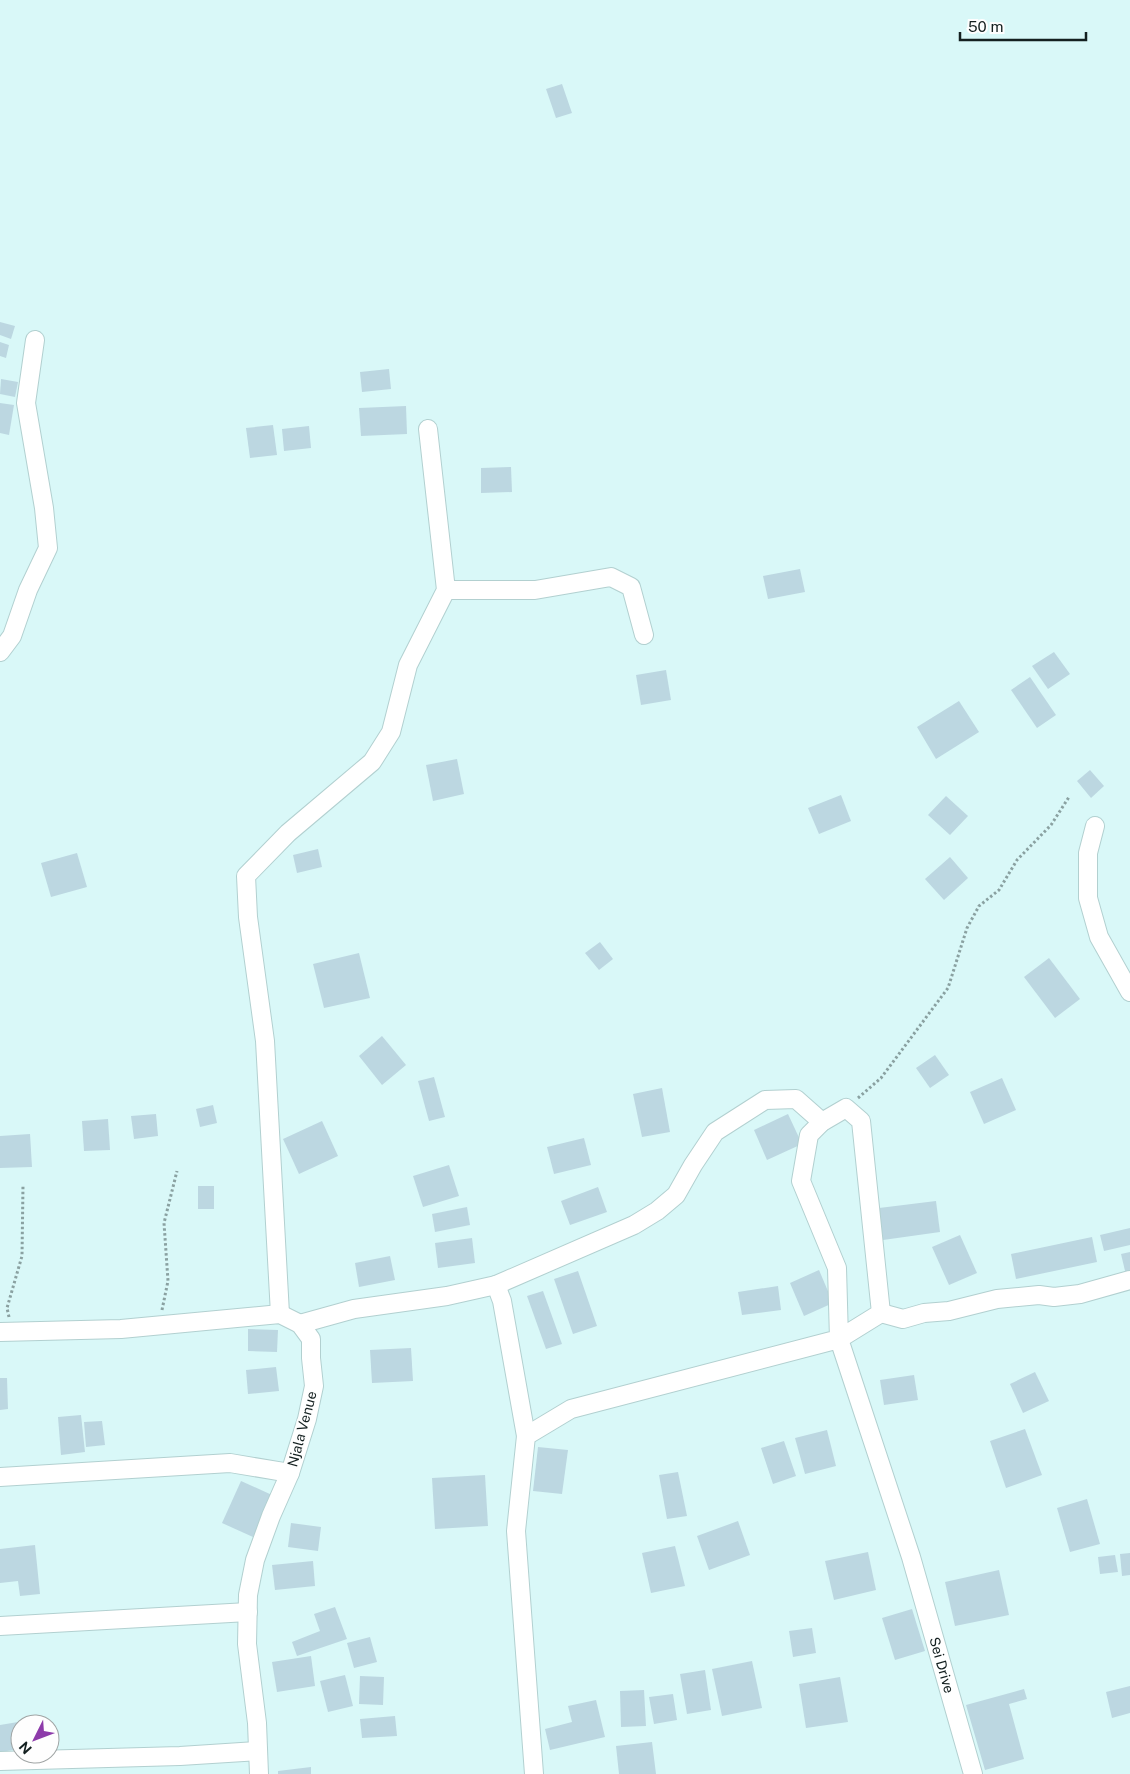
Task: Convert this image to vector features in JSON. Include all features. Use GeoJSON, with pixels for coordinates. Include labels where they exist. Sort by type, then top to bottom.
{"type":"FeatureCollection","features":[{"type":"Feature","properties":{"kind":"street"},"geometry":{"type":"LineString","coordinates":[[0,652],[12,636],[28,590],[48,548],[44,508],[26,403],[35,340]]}},
{"type":"Feature","properties":{"kind":"street"},"geometry":{"type":"LineString","coordinates":[[280,1314],[265,1041],[248,917],[246,876],[288,833],[372,762],[390,732],[408,666],[446,590],[428,429]]}},
{"type":"Feature","properties":{"kind":"street"},"geometry":{"type":"LineString","coordinates":[[446,590],[535,590],[611,577],[632,587],[644,635]]}},
{"type":"Feature","properties":{"kind":"street"},"geometry":{"type":"LineString","coordinates":[[1095,826],[1088,853],[1088,898],[1099,937],[1130,992]]}},
{"type":"Feature","properties":{"kind":"street"},"geometry":{"type":"LineString","coordinates":[[6,1332],[121,1329],[280,1314],[300,1324],[354,1310],[447,1296],[496,1285],[634,1226],[656,1212],[676,1195],[715,1132],[765,1100],[796,1099],[822,1122],[846,1108],[860,1121],[881,1313]]}},
{"type":"Feature","properties":{"kind":"street","name":"Sei Drive"},"geometry":{"type":"LineString","coordinates":[[822,1122],[809,1135],[802,1181],[837,1268],[839,1339],[911,1557],[973,1774]]}},
{"type":"Feature","properties":{"kind":"street"},"geometry":{"type":"LineString","coordinates":[[526,1436],[571,1409],[839,1339],[881,1313],[902,1319],[924,1313],[949,1311],[997,1299],[1080,1294],[1130,1280]]}},
{"type":"Feature","properties":{"kind":"street"},"geometry":{"type":"LineString","coordinates":[[496,1285],[502,1300],[526,1436],[516,1531],[534,1774]]}},
{"type":"Feature","properties":{"kind":"street","name":"Njala Venue"},"geometry":{"type":"LineString","coordinates":[[259,1774],[257,1723],[247,1644],[248,1595],[255,1560],[271,1516],[290,1473],[307,1419],[314,1386],[311,1339],[300,1324]]}},
{"type":"Feature","properties":{"kind":"street"},"geometry":{"type":"LineString","coordinates":[[0,1477],[230,1463],[290,1473]]}},
{"type":"Feature","properties":{"kind":"street"},"geometry":{"type":"LineString","coordinates":[[0,1626],[248,1612]]}},
{"type":"Feature","properties":{"kind":"street"},"geometry":{"type":"LineString","coordinates":[[0,1761],[120,1756],[180,1756],[258,1750]]}},
{"type":"Feature","properties":{"kind":"path"},"geometry":{"type":"LineString","coordinates":[[846,1108],[881,1078],[948,988],[966,928],[978,906],[999,890],[1017,860],[1051,825],[1069,797]]}},
{"type":"Feature","properties":{"kind":"path"},"geometry":{"type":"LineString","coordinates":[[159,1326],[168,1281],[164,1223],[177,1171]]}},
{"type":"Feature","properties":{"kind":"path"},"geometry":{"type":"LineString","coordinates":[[6,1332],[7,1308],[22,1256],[23,1184]]}},
{"type":"Feature","properties":{"kind":"building"},"geometry":{"type":"Polygon","coordinates":[[[562,84],[572,113],[556,118],[546,89],[562,84]]]}},
{"type":"Feature","properties":{"kind":"building"},"geometry":{"type":"Polygon","coordinates":[[[0,322],[15,326],[11,339],[0,335],[0,322]]]}},
{"type":"Feature","properties":{"kind":"building"},"geometry":{"type":"Polygon","coordinates":[[[0,342],[9,345],[6,358],[0,356],[0,342]]]}},
{"type":"Feature","properties":{"kind":"building"},"geometry":{"type":"Polygon","coordinates":[[[389,369],[391,389],[362,392],[360,372],[389,369]]]}},
{"type":"Feature","properties":{"kind":"building"},"geometry":{"type":"Polygon","coordinates":[[[1,379],[18,382],[15,397],[0,394],[1,379]]]}},
{"type":"Feature","properties":{"kind":"building"},"geometry":{"type":"Polygon","coordinates":[[[0,403],[14,405],[9,435],[0,433],[0,403]]]}},
{"type":"Feature","properties":{"kind":"building"},"geometry":{"type":"Polygon","coordinates":[[[406,406],[407,434],[361,436],[359,408],[406,406]]]}},
{"type":"Feature","properties":{"kind":"building"},"geometry":{"type":"Polygon","coordinates":[[[273,425],[277,455],[250,458],[246,428],[273,425]]]}},
{"type":"Feature","properties":{"kind":"building"},"geometry":{"type":"Polygon","coordinates":[[[309,426],[311,448],[284,451],[282,429],[309,426]]]}},
{"type":"Feature","properties":{"kind":"building"},"geometry":{"type":"Polygon","coordinates":[[[511,467],[512,492],[481,493],[481,468],[511,467]]]}},
{"type":"Feature","properties":{"kind":"building"},"geometry":{"type":"Polygon","coordinates":[[[800,569],[805,592],[768,599],[763,576],[800,569]]]}},
{"type":"Feature","properties":{"kind":"building"},"geometry":{"type":"Polygon","coordinates":[[[1054,652],[1070,674],[1048,689],[1032,666],[1054,652]]]}},
{"type":"Feature","properties":{"kind":"building"},"geometry":{"type":"Polygon","coordinates":[[[666,670],[671,700],[641,705],[636,675],[666,670]]]}},
{"type":"Feature","properties":{"kind":"building"},"geometry":{"type":"Polygon","coordinates":[[[1030,677],[1056,715],[1037,728],[1011,690],[1030,677]]]}},
{"type":"Feature","properties":{"kind":"building"},"geometry":{"type":"Polygon","coordinates":[[[959,701],[979,732],[936,759],[917,727],[959,701]]]}},
{"type":"Feature","properties":{"kind":"building"},"geometry":{"type":"Polygon","coordinates":[[[457,759],[464,794],[433,801],[426,765],[457,759]]]}},
{"type":"Feature","properties":{"kind":"building"},"geometry":{"type":"Polygon","coordinates":[[[1090,770],[1104,786],[1091,798],[1077,781],[1090,770]]]}},
{"type":"Feature","properties":{"kind":"building"},"geometry":{"type":"Polygon","coordinates":[[[841,795],[851,821],[819,834],[808,808],[841,795]]]}},
{"type":"Feature","properties":{"kind":"building"},"geometry":{"type":"Polygon","coordinates":[[[946,796],[968,816],[950,835],[928,815],[946,796]]]}},
{"type":"Feature","properties":{"kind":"building"},"geometry":{"type":"Polygon","coordinates":[[[318,849],[322,867],[297,873],[293,855],[318,849]]]}},
{"type":"Feature","properties":{"kind":"building"},"geometry":{"type":"Polygon","coordinates":[[[77,853],[87,887],[51,897],[41,863],[77,853]]]}},
{"type":"Feature","properties":{"kind":"building"},"geometry":{"type":"Polygon","coordinates":[[[950,857],[968,878],[944,900],[925,879],[950,857]]]}},
{"type":"Feature","properties":{"kind":"building"},"geometry":{"type":"Polygon","coordinates":[[[600,942],[613,959],[599,970],[585,953],[600,942]]]}},
{"type":"Feature","properties":{"kind":"building"},"geometry":{"type":"Polygon","coordinates":[[[359,953],[370,998],[324,1008],[313,964],[359,953]]]}},
{"type":"Feature","properties":{"kind":"building"},"geometry":{"type":"Polygon","coordinates":[[[1049,958],[1080,999],[1055,1018],[1024,977],[1049,958]]]}},
{"type":"Feature","properties":{"kind":"building"},"geometry":{"type":"Polygon","coordinates":[[[382,1036],[406,1065],[382,1085],[359,1056],[382,1036]]]}},
{"type":"Feature","properties":{"kind":"building"},"geometry":{"type":"Polygon","coordinates":[[[935,1055],[949,1075],[930,1088],[916,1068],[935,1055]]]}},
{"type":"Feature","properties":{"kind":"building"},"geometry":{"type":"Polygon","coordinates":[[[434,1077],[445,1117],[429,1121],[418,1081],[434,1077]]]}},
{"type":"Feature","properties":{"kind":"building"},"geometry":{"type":"Polygon","coordinates":[[[1002,1078],[1016,1110],[984,1124],[970,1092],[1002,1078]]]}},
{"type":"Feature","properties":{"kind":"building"},"geometry":{"type":"Polygon","coordinates":[[[662,1088],[670,1132],[642,1137],[633,1094],[662,1088]]]}},
{"type":"Feature","properties":{"kind":"building"},"geometry":{"type":"Polygon","coordinates":[[[213,1105],[217,1123],[200,1127],[196,1109],[213,1105]]]}},
{"type":"Feature","properties":{"kind":"building"},"geometry":{"type":"Polygon","coordinates":[[[156,1114],[158,1136],[134,1139],[131,1116],[156,1114]]]}},
{"type":"Feature","properties":{"kind":"building"},"geometry":{"type":"Polygon","coordinates":[[[788,1114],[802,1144],[767,1160],[754,1130],[788,1114]]]}},
{"type":"Feature","properties":{"kind":"building"},"geometry":{"type":"Polygon","coordinates":[[[108,1119],[110,1150],[84,1151],[82,1121],[108,1119]]]}},
{"type":"Feature","properties":{"kind":"building"},"geometry":{"type":"Polygon","coordinates":[[[322,1121],[338,1156],[299,1174],[283,1139],[322,1121]]]}},
{"type":"Feature","properties":{"kind":"building"},"geometry":{"type":"Polygon","coordinates":[[[30,1134],[32,1167],[0,1168],[0,1136],[30,1134]]]}},
{"type":"Feature","properties":{"kind":"building"},"geometry":{"type":"Polygon","coordinates":[[[584,1138],[591,1165],[554,1174],[547,1147],[584,1138]]]}},
{"type":"Feature","properties":{"kind":"building"},"geometry":{"type":"Polygon","coordinates":[[[449,1165],[459,1196],[423,1207],[413,1176],[449,1165]]]}},
{"type":"Feature","properties":{"kind":"building"},"geometry":{"type":"Polygon","coordinates":[[[198,1186],[214,1186],[214,1209],[198,1209],[198,1186]]]}},
{"type":"Feature","properties":{"kind":"building"},"geometry":{"type":"Polygon","coordinates":[[[598,1187],[607,1212],[570,1225],[561,1201],[598,1187]]]}},
{"type":"Feature","properties":{"kind":"building"},"geometry":{"type":"Polygon","coordinates":[[[936,1201],[940,1232],[883,1240],[879,1208],[936,1201]]]}},
{"type":"Feature","properties":{"kind":"building"},"geometry":{"type":"Polygon","coordinates":[[[467,1207],[470,1225],[435,1232],[432,1214],[467,1207]]]}},
{"type":"Feature","properties":{"kind":"building"},"geometry":{"type":"Polygon","coordinates":[[[1130,1228],[1130,1245],[1104,1251],[1100,1235],[1130,1228]]]}},
{"type":"Feature","properties":{"kind":"building"},"geometry":{"type":"Polygon","coordinates":[[[960,1235],[977,1273],[949,1285],[932,1247],[960,1235]]]}},
{"type":"Feature","properties":{"kind":"building"},"geometry":{"type":"Polygon","coordinates":[[[1092,1237],[1097,1262],[1016,1279],[1011,1254],[1092,1237]]]}},
{"type":"Feature","properties":{"kind":"building"},"geometry":{"type":"Polygon","coordinates":[[[472,1238],[475,1263],[438,1268],[435,1243],[472,1238]]]}},
{"type":"Feature","properties":{"kind":"building"},"geometry":{"type":"Polygon","coordinates":[[[1130,1252],[1130,1274],[1126,1275],[1121,1254],[1130,1252]]]}},
{"type":"Feature","properties":{"kind":"building"},"geometry":{"type":"Polygon","coordinates":[[[390,1256],[395,1280],[359,1287],[355,1263],[390,1256]]]}},
{"type":"Feature","properties":{"kind":"building"},"geometry":{"type":"Polygon","coordinates":[[[819,1270],[833,1303],[804,1316],[790,1283],[819,1270]]]}},
{"type":"Feature","properties":{"kind":"building"},"geometry":{"type":"Polygon","coordinates":[[[578,1271],[597,1326],[573,1334],[554,1279],[578,1271]]]}},
{"type":"Feature","properties":{"kind":"building"},"geometry":{"type":"Polygon","coordinates":[[[778,1286],[781,1310],[742,1315],[738,1292],[778,1286]]]}},
{"type":"Feature","properties":{"kind":"building"},"geometry":{"type":"Polygon","coordinates":[[[543,1291],[562,1344],[546,1349],[527,1296],[543,1291]]]}},
{"type":"Feature","properties":{"kind":"building"},"geometry":{"type":"Polygon","coordinates":[[[248,1329],[278,1330],[277,1352],[248,1351],[248,1329]]]}},
{"type":"Feature","properties":{"kind":"building"},"geometry":{"type":"Polygon","coordinates":[[[411,1348],[413,1381],[372,1383],[370,1350],[411,1348]]]}},
{"type":"Feature","properties":{"kind":"building"},"geometry":{"type":"Polygon","coordinates":[[[276,1367],[279,1391],[248,1394],[246,1370],[276,1367]]]}},
{"type":"Feature","properties":{"kind":"building"},"geometry":{"type":"Polygon","coordinates":[[[1035,1372],[1049,1401],[1023,1413],[1010,1384],[1035,1372]]]}},
{"type":"Feature","properties":{"kind":"building"},"geometry":{"type":"Polygon","coordinates":[[[914,1375],[918,1400],[884,1405],[880,1380],[914,1375]]]}},
{"type":"Feature","properties":{"kind":"building"},"geometry":{"type":"Polygon","coordinates":[[[0,1378],[7,1378],[8,1409],[0,1410],[0,1378]]]}},
{"type":"Feature","properties":{"kind":"building"},"geometry":{"type":"Polygon","coordinates":[[[81,1415],[85,1452],[61,1455],[58,1417],[81,1415]]]}},
{"type":"Feature","properties":{"kind":"building"},"geometry":{"type":"Polygon","coordinates":[[[102,1421],[105,1445],[86,1447],[84,1422],[102,1421]]]}},
{"type":"Feature","properties":{"kind":"building"},"geometry":{"type":"Polygon","coordinates":[[[1025,1429],[1042,1475],[1006,1488],[990,1441],[1025,1429]]]}},
{"type":"Feature","properties":{"kind":"building"},"geometry":{"type":"Polygon","coordinates":[[[827,1430],[836,1466],[805,1474],[795,1438],[827,1430]]]}},
{"type":"Feature","properties":{"kind":"building"},"geometry":{"type":"Polygon","coordinates":[[[784,1441],[796,1476],[773,1484],[761,1448],[784,1441]]]}},
{"type":"Feature","properties":{"kind":"building"},"geometry":{"type":"Polygon","coordinates":[[[538,1447],[568,1450],[562,1494],[533,1491],[538,1447]]]}},
{"type":"Feature","properties":{"kind":"building"},"geometry":{"type":"Polygon","coordinates":[[[678,1472],[687,1516],[667,1519],[659,1475],[678,1472]]]}},
{"type":"Feature","properties":{"kind":"building"},"geometry":{"type":"Polygon","coordinates":[[[485,1475],[488,1526],[435,1529],[432,1478],[485,1475]]]}},
{"type":"Feature","properties":{"kind":"building"},"geometry":{"type":"Polygon","coordinates":[[[241,1481],[272,1495],[253,1537],[222,1523],[241,1481]]]}},
{"type":"Feature","properties":{"kind":"building"},"geometry":{"type":"Polygon","coordinates":[[[1087,1499],[1100,1544],[1070,1552],[1057,1508],[1087,1499]]]}},
{"type":"Feature","properties":{"kind":"building"},"geometry":{"type":"Polygon","coordinates":[[[738,1521],[750,1555],[709,1570],[697,1536],[738,1521]]]}},
{"type":"Feature","properties":{"kind":"building"},"geometry":{"type":"Polygon","coordinates":[[[291,1523],[321,1527],[318,1551],[288,1547],[291,1523]]]}},
{"type":"Feature","properties":{"kind":"building"},"geometry":{"type":"Polygon","coordinates":[[[35,1545],[40,1594],[20,1596],[18,1581],[0,1583],[0,1549],[35,1545]]]}},
{"type":"Feature","properties":{"kind":"building"},"geometry":{"type":"Polygon","coordinates":[[[675,1546],[685,1586],[651,1593],[642,1553],[675,1546]]]}},
{"type":"Feature","properties":{"kind":"building"},"geometry":{"type":"Polygon","coordinates":[[[868,1552],[876,1590],[834,1600],[825,1561],[868,1552]]]}},
{"type":"Feature","properties":{"kind":"building"},"geometry":{"type":"Polygon","coordinates":[[[1130,1553],[1130,1575],[1122,1576],[1120,1554],[1130,1553]]]}},
{"type":"Feature","properties":{"kind":"building"},"geometry":{"type":"Polygon","coordinates":[[[1115,1555],[1118,1572],[1100,1574],[1098,1557],[1115,1555]]]}},
{"type":"Feature","properties":{"kind":"building"},"geometry":{"type":"Polygon","coordinates":[[[313,1561],[315,1586],[275,1590],[272,1565],[313,1561]]]}},
{"type":"Feature","properties":{"kind":"building"},"geometry":{"type":"Polygon","coordinates":[[[999,1570],[1009,1615],[955,1626],[945,1582],[999,1570]]]}},
{"type":"Feature","properties":{"kind":"building"},"geometry":{"type":"Polygon","coordinates":[[[335,1607],[347,1639],[297,1656],[292,1642],[320,1631],[314,1614],[335,1607]]]}},
{"type":"Feature","properties":{"kind":"building"},"geometry":{"type":"Polygon","coordinates":[[[912,1609],[925,1651],[895,1660],[882,1618],[912,1609]]]}},
{"type":"Feature","properties":{"kind":"building"},"geometry":{"type":"Polygon","coordinates":[[[812,1628],[816,1653],[793,1657],[789,1631],[812,1628]]]}},
{"type":"Feature","properties":{"kind":"building"},"geometry":{"type":"Polygon","coordinates":[[[370,1637],[377,1662],[354,1668],[347,1643],[370,1637]]]}},
{"type":"Feature","properties":{"kind":"building"},"geometry":{"type":"Polygon","coordinates":[[[311,1656],[315,1686],[277,1692],[272,1662],[311,1656]]]}},
{"type":"Feature","properties":{"kind":"building"},"geometry":{"type":"Polygon","coordinates":[[[752,1661],[762,1708],[722,1716],[712,1669],[752,1661]]]}},
{"type":"Feature","properties":{"kind":"building"},"geometry":{"type":"Polygon","coordinates":[[[705,1670],[711,1710],[687,1714],[680,1674],[705,1670]]]}},
{"type":"Feature","properties":{"kind":"building"},"geometry":{"type":"Polygon","coordinates":[[[345,1675],[353,1706],[328,1712],[320,1681],[345,1675]]]}},
{"type":"Feature","properties":{"kind":"building"},"geometry":{"type":"Polygon","coordinates":[[[360,1676],[384,1677],[383,1705],[359,1704],[360,1676]]]}},
{"type":"Feature","properties":{"kind":"building"},"geometry":{"type":"Polygon","coordinates":[[[840,1677],[848,1722],[806,1728],[799,1684],[840,1677]]]}},
{"type":"Feature","properties":{"kind":"building"},"geometry":{"type":"Polygon","coordinates":[[[1130,1686],[1130,1713],[1112,1718],[1106,1692],[1130,1686]]]}},
{"type":"Feature","properties":{"kind":"building"},"geometry":{"type":"Polygon","coordinates":[[[1024,1689],[1027,1699],[1009,1704],[1024,1759],[985,1770],[966,1705],[1024,1689]]]}},
{"type":"Feature","properties":{"kind":"building"},"geometry":{"type":"Polygon","coordinates":[[[644,1690],[646,1726],[621,1727],[620,1691],[644,1690]]]}},
{"type":"Feature","properties":{"kind":"building"},"geometry":{"type":"Polygon","coordinates":[[[673,1694],[677,1720],[654,1724],[649,1697],[673,1694]]]}},
{"type":"Feature","properties":{"kind":"building"},"geometry":{"type":"Polygon","coordinates":[[[596,1700],[605,1737],[550,1750],[545,1729],[572,1722],[568,1706],[596,1700]]]}},
{"type":"Feature","properties":{"kind":"building"},"geometry":{"type":"Polygon","coordinates":[[[395,1716],[397,1736],[362,1738],[360,1719],[395,1716]]]}},
{"type":"Feature","properties":{"kind":"building"},"geometry":{"type":"Polygon","coordinates":[[[10,1723],[10,1750],[0,1752],[0,1725],[10,1723]]]}},
{"type":"Feature","properties":{"kind":"building"},"geometry":{"type":"Polygon","coordinates":[[[652,1742],[656,1774],[619,1774],[616,1746],[652,1742]]]}},
{"type":"Feature","properties":{"kind":"building"},"geometry":{"type":"Polygon","coordinates":[[[311,1767],[311,1774],[278,1774],[278,1771],[311,1767]]]}}]}
